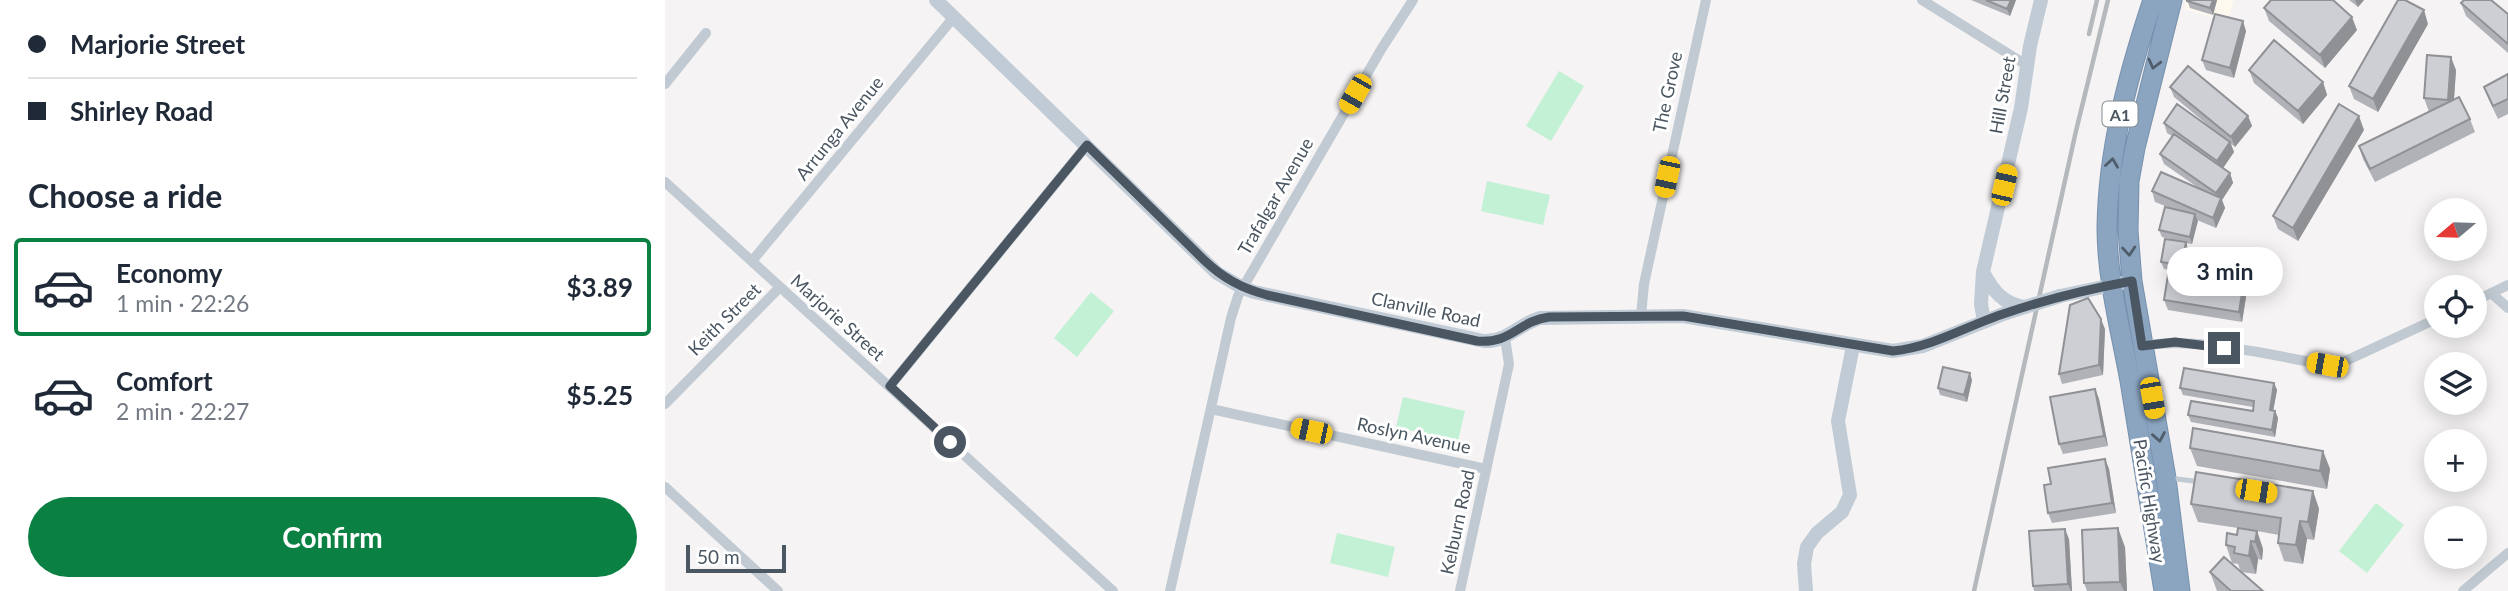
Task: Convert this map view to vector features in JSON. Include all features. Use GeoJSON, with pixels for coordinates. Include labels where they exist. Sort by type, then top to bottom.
{"type":"FeatureCollection","features":[{"type":"Feature","properties":{"kind":"highway","name":"Pacific Highway"},"geometry":{"type":"LineString","coordinates":[[2153,0],[2120,114],[2109,180],[2107,231],[2112,284],[2133,347],[2166,478],[2180,591]]}},
{"type":"Feature","properties":{"kind":"highway","name":"Pacific Highway"},"geometry":{"type":"LineString","coordinates":[[2164,591],[2133,347],[2128,232],[2129,181],[2151,78],[2172,0]]}},
{"type":"Feature","properties":{"kind":"street","name":"Clanville Road"},"geometry":{"type":"LineString","coordinates":[[936,0],[1217,273],[1241,288],[1280,298],[1477,341],[1505,338],[1532,320],[1540,318],[1683,316],[1893,351],[1945,338],[2007,308],[2025,307],[2060,296],[2132,281]]}},
{"type":"Feature","properties":{"kind":"street","name":"Trafalgar Avenue"},"geometry":{"type":"LineString","coordinates":[[1170,591],[1231,318],[1241,288],[1413,0]]}},
{"type":"Feature","properties":{"kind":"street","name":"The Grove"},"geometry":{"type":"LineString","coordinates":[[1641,316],[1644,284],[1706,0]]}},
{"type":"Feature","properties":{"kind":"street"},"geometry":{"type":"LineString","coordinates":[[1922,0],[2028,66]]}},
{"type":"Feature","properties":{"kind":"street","name":"Hill Street"},"geometry":{"type":"LineString","coordinates":[[1984,321],[1981,304],[1983,272],[2018,121],[2041,0]]}},
{"type":"Feature","properties":{"kind":"street","name":"Arrunga Avenue"},"geometry":{"type":"LineString","coordinates":[[752,261],[954,17]]}},
{"type":"Feature","properties":{"kind":"street"},"geometry":{"type":"LineString","coordinates":[[665,84],[706,33]]}},
{"type":"Feature","properties":{"kind":"street"},"geometry":{"type":"LineString","coordinates":[[890,386],[1087,145]]}},
{"type":"Feature","properties":{"kind":"street","name":"Marjorie Street"},"geometry":{"type":"LineString","coordinates":[[665,182],[1113,591]]}},
{"type":"Feature","properties":{"kind":"street"},"geometry":{"type":"LineString","coordinates":[[1983,272],[2007,308]]}},
{"type":"Feature","properties":{"kind":"street"},"geometry":{"type":"LineString","coordinates":[[2487,295],[2508,285]]}},
{"type":"Feature","properties":{"kind":"street","name":"Keith Street"},"geometry":{"type":"LineString","coordinates":[[665,404],[779,288]]}},
{"type":"Feature","properties":{"kind":"street"},"geometry":{"type":"LineString","coordinates":[[2491,293],[2508,308]]}},
{"type":"Feature","properties":{"kind":"street"},"geometry":{"type":"LineString","coordinates":[[2133,347],[2160,343],[2199,344],[2337,365],[2424,325]]}},
{"type":"Feature","properties":{"kind":"street","name":"Kelburn Road"},"geometry":{"type":"LineString","coordinates":[[1460,591],[1509,364],[1505,338]]}},
{"type":"Feature","properties":{"kind":"street"},"geometry":{"type":"LineString","coordinates":[[1806,591],[1804,564],[1807,547],[1814,537],[1842,512],[1850,495],[1838,421],[1853,346]]}},
{"type":"Feature","properties":{"kind":"street","name":"Roslyn Avenue"},"geometry":{"type":"LineString","coordinates":[[1211,409],[1486,469]]}},
{"type":"Feature","properties":{"kind":"street"},"geometry":{"type":"LineString","coordinates":[[665,487],[778,591]]}},
{"type":"Feature","properties":{"kind":"street"},"geometry":{"type":"LineString","coordinates":[[2463,591],[2508,552]]}},
{"type":"Feature","properties":{"kind":"lane"},"geometry":{"type":"LineString","coordinates":[[2166,478],[2204,483]]}},
{"type":"Feature","properties":{"kind":"shaded area"},"geometry":{"type":"Polygon","coordinates":[[[2187,0],[2234,0],[2227,22],[2184,9],[2187,0]]]}},
{"type":"Feature","properties":{"kind":"green space"},"geometry":{"type":"Polygon","coordinates":[[[1559,71],[1584,86],[1551,141],[1526,126],[1559,71]]]}},
{"type":"Feature","properties":{"kind":"green space"},"geometry":{"type":"Polygon","coordinates":[[[1487,181],[1550,195],[1543,225],[1481,211],[1487,181]]]}},
{"type":"Feature","properties":{"kind":"green space"},"geometry":{"type":"Polygon","coordinates":[[[1091,292],[1114,311],[1077,357],[1054,338],[1091,292]]]}},
{"type":"Feature","properties":{"kind":"green space"},"geometry":{"type":"Polygon","coordinates":[[[1403,397],[1465,411],[1458,441],[1396,427],[1403,397]]]}},
{"type":"Feature","properties":{"kind":"green space"},"geometry":{"type":"Polygon","coordinates":[[[2376,503],[2404,525],[2367,573],[2339,551],[2376,503]]]}},
{"type":"Feature","properties":{"kind":"green space"},"geometry":{"type":"Polygon","coordinates":[[[1337,533],[1395,547],[1388,577],[1330,563],[1337,533]]]}},
{"type":"Feature","properties":{"kind":"building"},"geometry":{"type":"Polygon","coordinates":[[[1986,0],[2011,0],[2007,9],[1986,0]]]}},
{"type":"Feature","properties":{"kind":"building"},"geometry":{"type":"Polygon","coordinates":[[[2187,0],[2213,0],[2210,8],[2187,0]]]}},
{"type":"Feature","properties":{"kind":"building"},"geometry":{"type":"Polygon","coordinates":[[[2271,0],[2333,0],[2352,17],[2320,55],[2264,8],[2271,0]]]}},
{"type":"Feature","properties":{"kind":"building"},"geometry":{"type":"Polygon","coordinates":[[[2398,0],[2405,0],[2424,10],[2373,99],[2349,86],[2398,0]]]}},
{"type":"Feature","properties":{"kind":"building"},"geometry":{"type":"Polygon","coordinates":[[[2464,0],[2491,0],[2508,14],[2508,44],[2461,3],[2464,0]]]}},
{"type":"Feature","properties":{"kind":"building"},"geometry":{"type":"Polygon","coordinates":[[[2215,14],[2243,21],[2230,68],[2202,60],[2215,14]]]}},
{"type":"Feature","properties":{"kind":"building"},"geometry":{"type":"Polygon","coordinates":[[[2274,40],[2323,82],[2298,111],[2249,70],[2274,40]]]}},
{"type":"Feature","properties":{"kind":"building"},"geometry":{"type":"Polygon","coordinates":[[[2427,55],[2451,57],[2448,100],[2424,98],[2427,55]]]}},
{"type":"Feature","properties":{"kind":"building"},"geometry":{"type":"Polygon","coordinates":[[[2188,66],[2248,116],[2231,137],[2170,87],[2188,66]]]}},
{"type":"Feature","properties":{"kind":"building"},"geometry":{"type":"Polygon","coordinates":[[[2508,74],[2508,99],[2493,106],[2484,87],[2508,74]]]}},
{"type":"Feature","properties":{"kind":"building"},"geometry":{"type":"Polygon","coordinates":[[[2459,97],[2470,119],[2370,169],[2359,146],[2459,97]]]}},
{"type":"Feature","properties":{"kind":"building"},"geometry":{"type":"Polygon","coordinates":[[[2177,104],[2230,142],[2217,161],[2164,123],[2177,104]]]}},
{"type":"Feature","properties":{"kind":"building"},"geometry":{"type":"Polygon","coordinates":[[[2339,104],[2359,116],[2293,228],[2273,216],[2339,104]]]}},
{"type":"Feature","properties":{"kind":"building"},"geometry":{"type":"Polygon","coordinates":[[[2174,134],[2230,173],[2216,193],[2160,154],[2174,134]]]}},
{"type":"Feature","properties":{"kind":"building"},"geometry":{"type":"Polygon","coordinates":[[[2161,172],[2221,198],[2213,218],[2152,191],[2161,172]]]}},
{"type":"Feature","properties":{"kind":"building"},"geometry":{"type":"Polygon","coordinates":[[[2165,207],[2195,214],[2190,237],[2159,230],[2165,207]]]}},
{"type":"Feature","properties":{"kind":"building"},"geometry":{"type":"Polygon","coordinates":[[[2165,239],[2186,242],[2182,265],[2161,262],[2165,239]]]}},
{"type":"Feature","properties":{"kind":"building"},"geometry":{"type":"Polygon","coordinates":[[[2168,275],[2243,287],[2239,312],[2164,300],[2168,275]]]}},
{"type":"Feature","properties":{"kind":"building"},"geometry":{"type":"Polygon","coordinates":[[[2088,298],[2101,319],[2099,365],[2059,374],[2070,305],[2088,298]]]}},
{"type":"Feature","properties":{"kind":"building"},"geometry":{"type":"Polygon","coordinates":[[[1943,367],[1970,373],[1964,395],[1938,388],[1943,367]]]}},
{"type":"Feature","properties":{"kind":"building"},"geometry":{"type":"Polygon","coordinates":[[[2184,368],[2274,383],[2270,410],[2275,411],[2272,430],[2188,415],[2191,401],[2253,411],[2254,401],[2180,388],[2184,368]]]}},
{"type":"Feature","properties":{"kind":"building"},"geometry":{"type":"Polygon","coordinates":[[[2095,389],[2104,436],[2059,444],[2050,397],[2095,389]]]}},
{"type":"Feature","properties":{"kind":"building"},"geometry":{"type":"Polygon","coordinates":[[[2193,428],[2323,451],[2320,471],[2190,448],[2193,428]]]}},
{"type":"Feature","properties":{"kind":"building"},"geometry":{"type":"Polygon","coordinates":[[[2105,459],[2112,503],[2048,513],[2044,485],[2051,484],[2048,468],[2105,459]]]}},
{"type":"Feature","properties":{"kind":"building"},"geometry":{"type":"Polygon","coordinates":[[[2196,472],[2313,491],[2308,522],[2300,521],[2296,545],[2278,543],[2281,518],[2191,504],[2196,472]]]}},
{"type":"Feature","properties":{"kind":"building"},"geometry":{"type":"Polygon","coordinates":[[[2118,528],[2120,582],[2084,583],[2082,530],[2118,528]]]}},
{"type":"Feature","properties":{"kind":"building"},"geometry":{"type":"Polygon","coordinates":[[[2238,528],[2257,531],[2255,542],[2251,541],[2249,556],[2234,553],[2235,547],[2226,545],[2227,533],[2237,535],[2238,528]]]}},
{"type":"Feature","properties":{"kind":"building"},"geometry":{"type":"Polygon","coordinates":[[[2065,529],[2068,584],[2033,586],[2029,531],[2065,529]]]}},
{"type":"Feature","properties":{"kind":"building"},"geometry":{"type":"Polygon","coordinates":[[[2224,557],[2263,591],[2231,591],[2210,572],[2224,557]]]}},
{"type":"Feature","properties":{"kind":"railway"},"geometry":{"type":"LineString","coordinates":[[2089,34],[2097,0]]}},
{"type":"Feature","properties":{"kind":"railway"},"geometry":{"type":"LineString","coordinates":[[1974,591],[2076,131],[2108,0]]}},
{"type":"Feature","properties":{"kind":"route"},"geometry":{"type":"LineString","coordinates":[[950,442],[890,386],[1087,145],[1217,273],[1241,288],[1477,341],[1498,340],[1540,318],[1683,316],[1893,351],[1923,346],[1984,321],[2060,296],[2132,281],[2142,346],[2175,342],[2224,348]]}}]}
